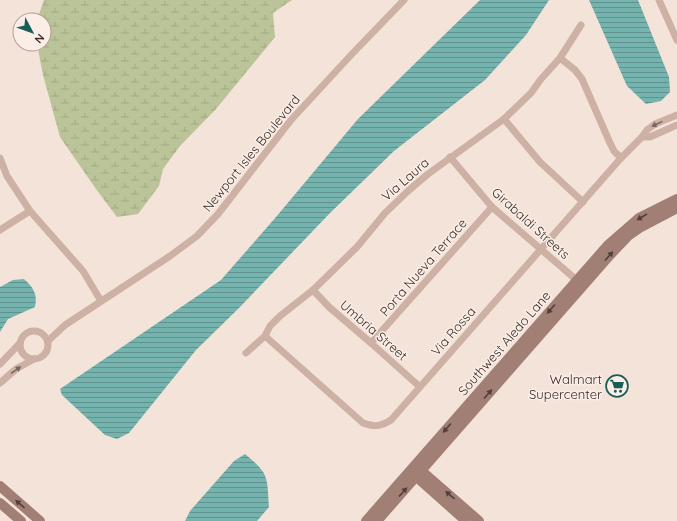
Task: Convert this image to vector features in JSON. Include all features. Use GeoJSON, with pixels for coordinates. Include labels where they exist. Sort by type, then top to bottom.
{"type":"FeatureCollection","features":[{"type":"Feature","properties":{"kind":"street","name":"Newport Isles Boulevard"},"geometry":{"type":"LineString","coordinates":[[48,341],[65,325],[170,256],[197,236],[218,214],[291,120],[404,0]]}},
{"type":"Feature","properties":{"kind":"street"},"geometry":{"type":"LineString","coordinates":[[659,0],[677,40]]}},
{"type":"Feature","properties":{"kind":"street","name":"Via Laura"},"geometry":{"type":"LineString","coordinates":[[246,353],[265,336],[270,326],[280,316],[313,290],[357,247],[384,213],[428,174],[504,119],[531,92],[560,58],[581,25]]}},
{"type":"Feature","properties":{"kind":"street"},"geometry":{"type":"LineString","coordinates":[[560,58],[575,70],[582,79],[610,143],[614,151],[621,158]]}},
{"type":"Feature","properties":{"kind":"street","name":"Via Rossa"},"geometry":{"type":"LineString","coordinates":[[265,336],[362,423],[373,427],[383,425],[390,420],[420,387],[621,158],[642,138],[647,130],[655,124],[677,115]]}},
{"type":"Feature","properties":{"kind":"street"},"geometry":{"type":"LineString","coordinates":[[504,119],[540,162],[583,202]]}},
{"type":"Feature","properties":{"kind":"street","name":"Via Rossa"},"geometry":{"type":"LineString","coordinates":[[642,138],[650,137],[677,126]]}},
{"type":"Feature","properties":{"kind":"street","name":"Girabaldi Streets"},"geometry":{"type":"LineString","coordinates":[[450,157],[492,207],[580,283]]}},
{"type":"Feature","properties":{"kind":"street"},"geometry":{"type":"LineString","coordinates":[[0,158],[7,176],[30,211],[83,271],[101,301]]}},
{"type":"Feature","properties":{"kind":"street","name":"Southwest Aledo Lane"},"geometry":{"type":"LineString","coordinates":[[580,283],[608,245],[628,227],[639,218],[677,199]]}},
{"type":"Feature","properties":{"kind":"street","name":"Porta Nueva Terrace"},"geometry":{"type":"LineString","coordinates":[[371,343],[492,207]]}},
{"type":"Feature","properties":{"kind":"street","name":"Southwest Aledo Lane"},"geometry":{"type":"LineString","coordinates":[[377,521],[416,471],[580,283],[628,236],[641,227],[677,208]]}},
{"type":"Feature","properties":{"kind":"street"},"geometry":{"type":"LineString","coordinates":[[0,230],[30,211]]}},
{"type":"Feature","properties":{"kind":"street","name":"Umbria Street"},"geometry":{"type":"LineString","coordinates":[[313,290],[329,307],[420,387]]}},
{"type":"Feature","properties":{"kind":"street","name":"Newport Isles Boulevard"},"geometry":{"type":"LineString","coordinates":[[43,334],[65,325]]}},
{"type":"Feature","properties":{"kind":"street"},"geometry":{"type":"LineString","coordinates":[[0,364],[20,343],[26,334],[30,332],[38,332],[43,334],[48,341],[48,350],[45,355],[16,369],[0,383]]}},
{"type":"Feature","properties":{"kind":"street"},"geometry":{"type":"LineString","coordinates":[[20,343],[20,348],[23,354],[34,360]]}},
{"type":"Feature","properties":{"kind":"street"},"geometry":{"type":"LineString","coordinates":[[416,471],[466,521]]}},
{"type":"Feature","properties":{"kind":"street"},"geometry":{"type":"LineString","coordinates":[[416,471],[479,521]]}},
{"type":"Feature","properties":{"kind":"street","name":"Southwest Aledo Lane"},"geometry":{"type":"LineString","coordinates":[[366,521],[416,471]]}},
{"type":"Feature","properties":{"kind":"street"},"geometry":{"type":"LineString","coordinates":[[0,486],[40,521]]}},
{"type":"Feature","properties":{"kind":"street"},"geometry":{"type":"LineString","coordinates":[[2,508],[20,521]]}},
{"type":"Feature","properties":{"kind":"green space"},"geometry":{"type":"Polygon","coordinates":[[[44,0],[292,0],[273,13],[275,37],[216,109],[180,146],[163,169],[159,186],[138,214],[117,217],[60,137],[43,75],[39,52],[52,52],[52,12],[40,12],[44,0]]]}},
{"type":"Feature","properties":{"kind":"water"},"geometry":{"type":"Polygon","coordinates":[[[480,0],[549,0],[526,35],[485,80],[394,151],[330,213],[239,308],[196,350],[129,433],[117,439],[105,435],[62,395],[60,389],[221,280],[358,119],[480,0]]]}},
{"type":"Feature","properties":{"kind":"water"},"geometry":{"type":"Polygon","coordinates":[[[589,0],[638,0],[669,77],[670,92],[661,101],[646,104],[627,86],[589,0]]]}},
{"type":"Feature","properties":{"kind":"water"},"geometry":{"type":"Polygon","coordinates":[[[24,279],[34,291],[36,298],[35,307],[8,319],[0,332],[0,287],[13,280],[24,279]]]}},
{"type":"Feature","properties":{"kind":"water"},"geometry":{"type":"Polygon","coordinates":[[[245,454],[263,471],[267,482],[269,507],[257,521],[185,521],[190,511],[234,461],[245,454]]]}},
{"type":"Feature","properties":{"kind":"place","name":"Walmart Supercenter"},"geometry":{"type":"Point","coordinates":[617,386]}}]}
